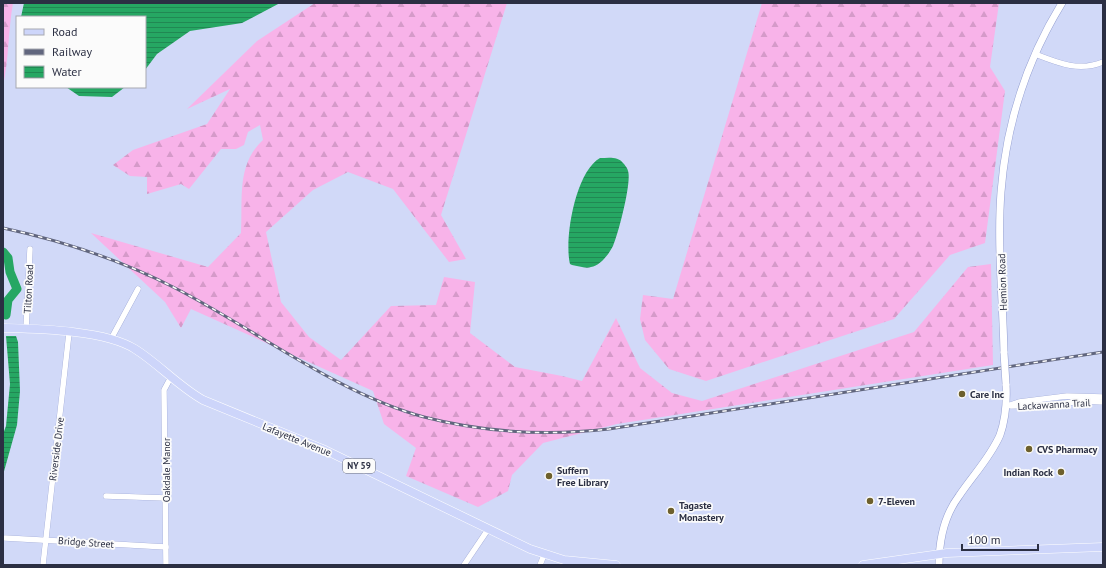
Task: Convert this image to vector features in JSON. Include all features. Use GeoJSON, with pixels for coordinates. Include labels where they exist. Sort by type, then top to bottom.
{"type":"FeatureCollection","features":[{"type":"Feature","properties":{"kind":"main road","name":"Lafayette Avenue"},"geometry":{"type":"LineString","coordinates":[[3,328],[111,338],[133,347],[152,360],[186,390],[203,400],[325,450],[544,554],[564,560],[616,565]]}},
{"type":"Feature","properties":{"kind":"main road"},"geometry":{"type":"LineString","coordinates":[[864,565],[939,554],[1028,548],[1103,547]]}},
{"type":"Feature","properties":{"kind":"street","name":"Hemion Road"},"geometry":{"type":"LineString","coordinates":[[939,565],[939,554],[943,531],[950,509],[995,446],[1002,428],[1007,406],[1000,219],[1001,192],[1009,134],[1025,78],[1035,54],[1062,3]]}},
{"type":"Feature","properties":{"kind":"street"},"geometry":{"type":"LineString","coordinates":[[1035,54],[1054,62],[1081,68],[1103,62]]}},
{"type":"Feature","properties":{"kind":"street","name":"Tilton Road"},"geometry":{"type":"LineString","coordinates":[[26,329],[30,249]]}},
{"type":"Feature","properties":{"kind":"street"},"geometry":{"type":"LineString","coordinates":[[111,338],[138,289]]}},
{"type":"Feature","properties":{"kind":"street","name":"Riverside Drive"},"geometry":{"type":"LineString","coordinates":[[43,565],[70,333]]}},
{"type":"Feature","properties":{"kind":"street","name":"Oakdale Manor"},"geometry":{"type":"LineString","coordinates":[[166,565],[164,390],[170,377]]}},
{"type":"Feature","properties":{"kind":"street","name":"Lackawanna Trail"},"geometry":{"type":"LineString","coordinates":[[1007,406],[1019,402],[1067,396],[1103,397]]}},
{"type":"Feature","properties":{"kind":"street","name":"Lackawanna Trail"},"geometry":{"type":"LineString","coordinates":[[1007,406],[1048,405],[1083,401],[1103,402]]}},
{"type":"Feature","properties":{"kind":"street"},"geometry":{"type":"LineString","coordinates":[[106,496],[166,498]]}},
{"type":"Feature","properties":{"kind":"street"},"geometry":{"type":"LineString","coordinates":[[464,565],[489,528]]}},
{"type":"Feature","properties":{"kind":"street","name":"Bridge Street"},"geometry":{"type":"LineString","coordinates":[[5,538],[45,539],[166,547]]}},
{"type":"Feature","properties":{"kind":"street"},"geometry":{"type":"LineString","coordinates":[[540,565],[544,554]]}},
{"type":"Feature","properties":{"kind":"green space"},"geometry":{"type":"Polygon","coordinates":[[[3,3],[13,3],[3,86],[3,3]]]}},
{"type":"Feature","properties":{"kind":"green space"},"geometry":{"type":"Polygon","coordinates":[[[315,3],[507,3],[441,215],[466,259],[449,262],[393,189],[348,172],[313,190],[266,232],[281,302],[309,337],[341,360],[391,306],[436,305],[444,277],[475,282],[470,333],[515,367],[582,381],[616,318],[640,368],[672,393],[702,401],[914,332],[968,267],[991,264],[993,365],[617,424],[543,443],[512,475],[508,491],[478,507],[406,476],[416,448],[384,424],[373,391],[191,309],[181,328],[165,302],[91,233],[208,267],[241,233],[242,195],[245,171],[248,160],[263,140],[260,125],[248,132],[244,145],[236,149],[221,149],[189,189],[181,184],[147,194],[147,177],[130,176],[113,165],[133,150],[207,124],[230,89],[187,109],[257,41],[315,3]]]}},
{"type":"Feature","properties":{"kind":"green space"},"geometry":{"type":"Polygon","coordinates":[[[762,3],[999,3],[990,67],[1005,91],[985,243],[950,255],[894,319],[706,381],[669,369],[645,340],[640,319],[643,295],[673,299],[762,3]]]}},
{"type":"Feature","properties":{"kind":"water"},"geometry":{"type":"Polygon","coordinates":[[[24,3],[280,3],[242,23],[190,31],[157,54],[146,69],[146,16],[21,16],[24,3]]]}},
{"type":"Feature","properties":{"kind":"water"},"geometry":{"type":"Polygon","coordinates":[[[67,88],[124,88],[112,97],[79,96],[67,88]]]}},
{"type":"Feature","properties":{"kind":"water"},"geometry":{"type":"Polygon","coordinates":[[[600,158],[618,159],[628,170],[628,186],[618,231],[613,246],[607,256],[598,264],[589,268],[572,265],[570,264],[569,239],[573,207],[584,177],[591,166],[600,158]]]}},
{"type":"Feature","properties":{"kind":"water"},"geometry":{"type":"Polygon","coordinates":[[[6,336],[16,336],[18,342],[20,391],[17,425],[3,475],[3,434],[6,426],[10,384],[6,336]]]}},
{"type":"Feature","properties":{"kind":"waterway"},"geometry":{"type":"LineString","coordinates":[[3,252],[8,258],[10,272],[17,289],[8,300],[6,315]]}},
{"type":"Feature","properties":{"kind":"railway"},"geometry":{"type":"LineString","coordinates":[[3,228],[70,245],[113,260],[155,278],[205,304],[329,377],[392,407],[424,417],[470,427],[493,430],[516,432],[562,432],[609,429],[1103,352]]}},
{"type":"Feature","properties":{"kind":"place","name":"Care Inc"},"geometry":{"type":"Point","coordinates":[962,394]}},
{"type":"Feature","properties":{"kind":"place","name":"CVS Pharmacy"},"geometry":{"type":"Point","coordinates":[1029,449]}},
{"type":"Feature","properties":{"kind":"place","name":"Indian Rock"},"geometry":{"type":"Point","coordinates":[1061,472]}},
{"type":"Feature","properties":{"kind":"place","name":"Suffern Free Library"},"geometry":{"type":"Point","coordinates":[549,476]}},
{"type":"Feature","properties":{"kind":"place","name":"7-Eleven"},"geometry":{"type":"Point","coordinates":[870,501]}},
{"type":"Feature","properties":{"kind":"place","name":"Tagaste Monastery"},"geometry":{"type":"Point","coordinates":[671,511]}}]}
